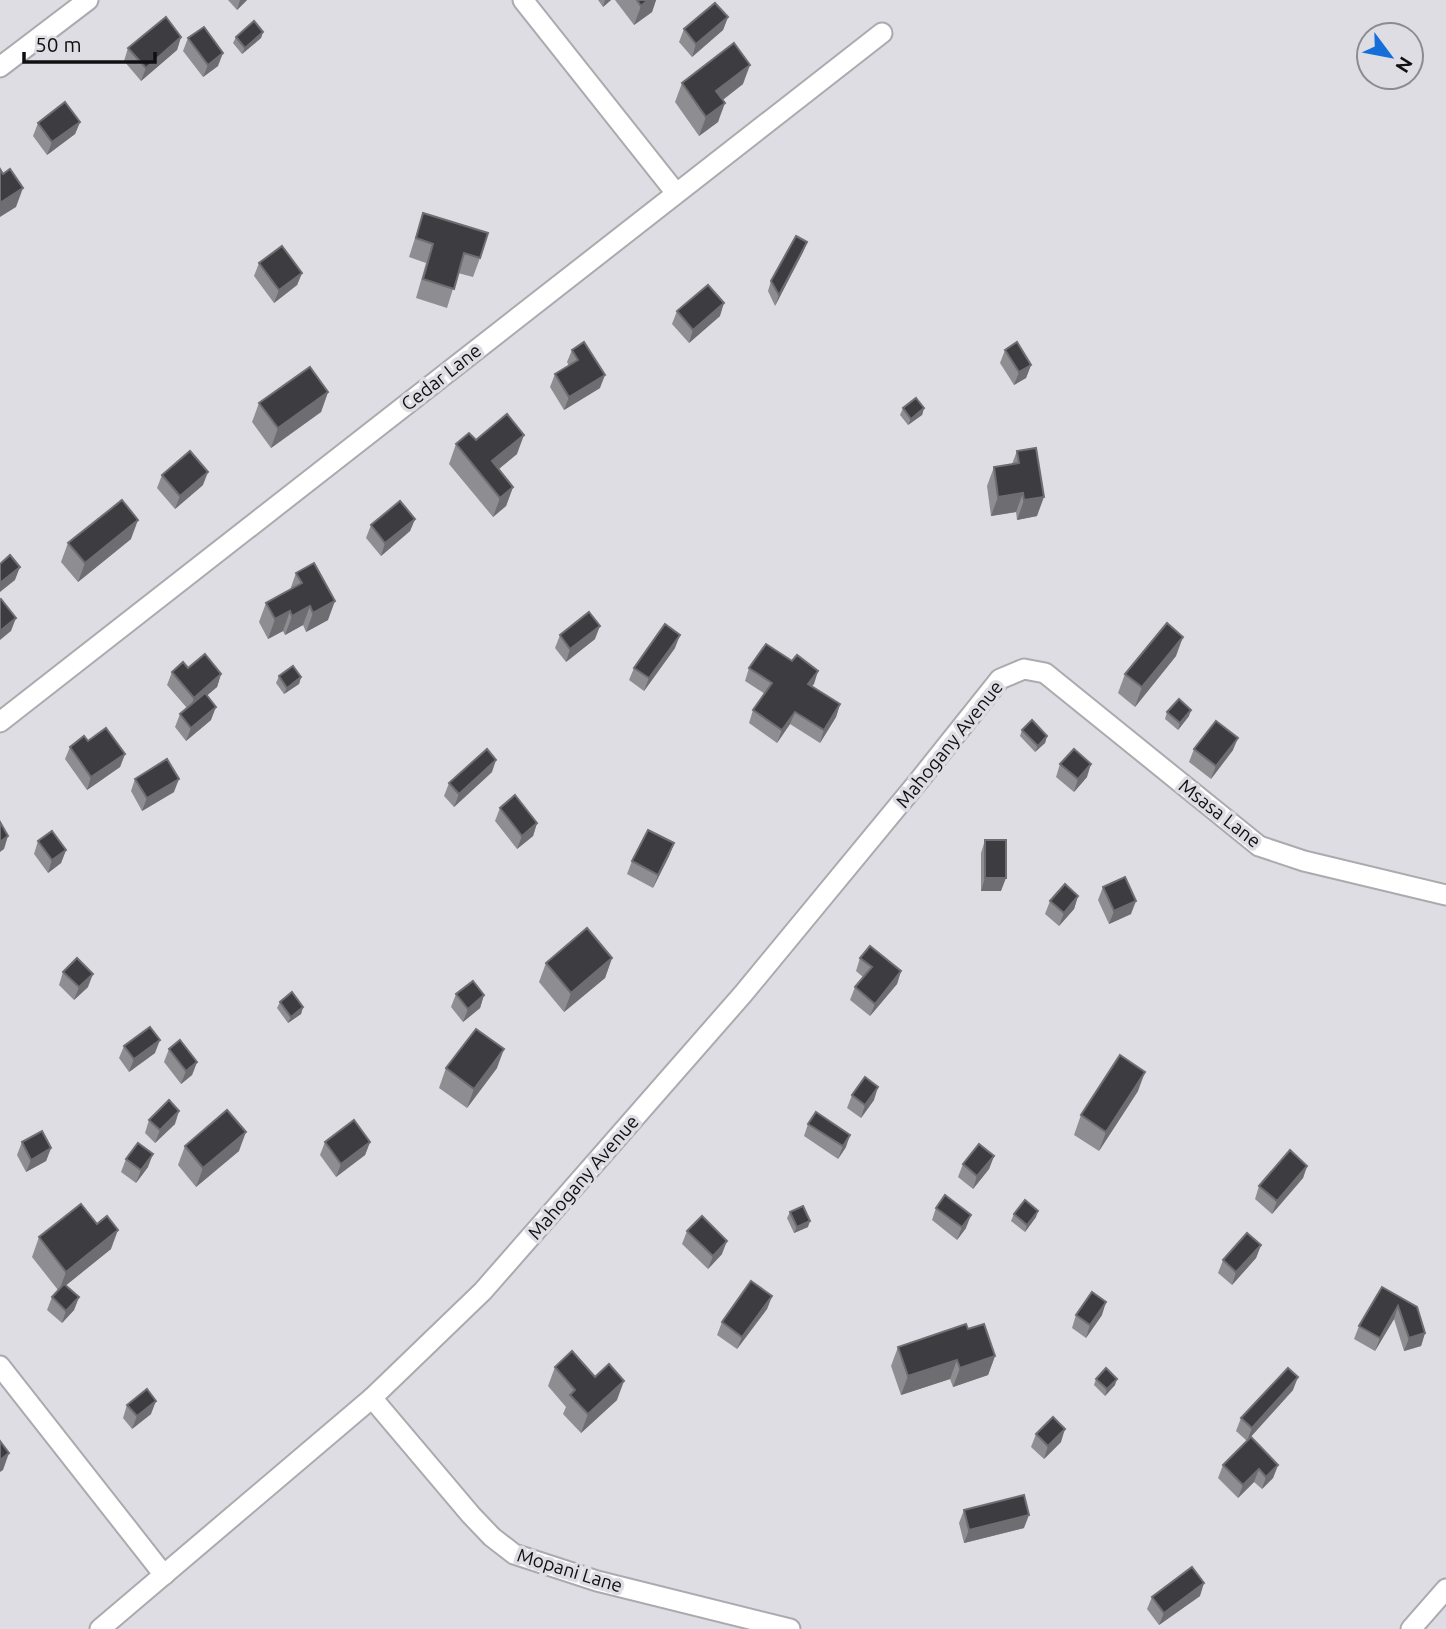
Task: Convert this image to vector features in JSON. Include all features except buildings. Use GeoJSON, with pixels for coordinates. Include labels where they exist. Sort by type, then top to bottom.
{"type":"FeatureCollection","features":[{"type":"Feature","properties":{"kind":"street"},"geometry":{"type":"LineString","coordinates":[[0,67],[88,0]]}},
{"type":"Feature","properties":{"kind":"street"},"geometry":{"type":"LineString","coordinates":[[523,0],[676,193]]}},
{"type":"Feature","properties":{"kind":"street","name":"Cedar Lane"},"geometry":{"type":"LineString","coordinates":[[0,722],[882,33]]}},
{"type":"Feature","properties":{"kind":"street","name":"Msasa Lane"},"geometry":{"type":"LineString","coordinates":[[1018,671],[1045,673],[1259,846],[1304,862],[1446,895]]}},
{"type":"Feature","properties":{"kind":"street","name":"Mahogany Avenue"},"geometry":{"type":"LineString","coordinates":[[100,1629],[372,1398],[492,1281],[743,994],[1000,679],[1018,671]]}},
{"type":"Feature","properties":{"kind":"street"},"geometry":{"type":"LineString","coordinates":[[0,1366],[164,1575]]}},
{"type":"Feature","properties":{"kind":"street","name":"Mopani Lane"},"geometry":{"type":"LineString","coordinates":[[372,1398],[471,1516],[514,1554],[597,1581],[790,1629]]}},
{"type":"Feature","properties":{"kind":"street"},"geometry":{"type":"LineString","coordinates":[[1411,1629],[1446,1589]]}}]}
